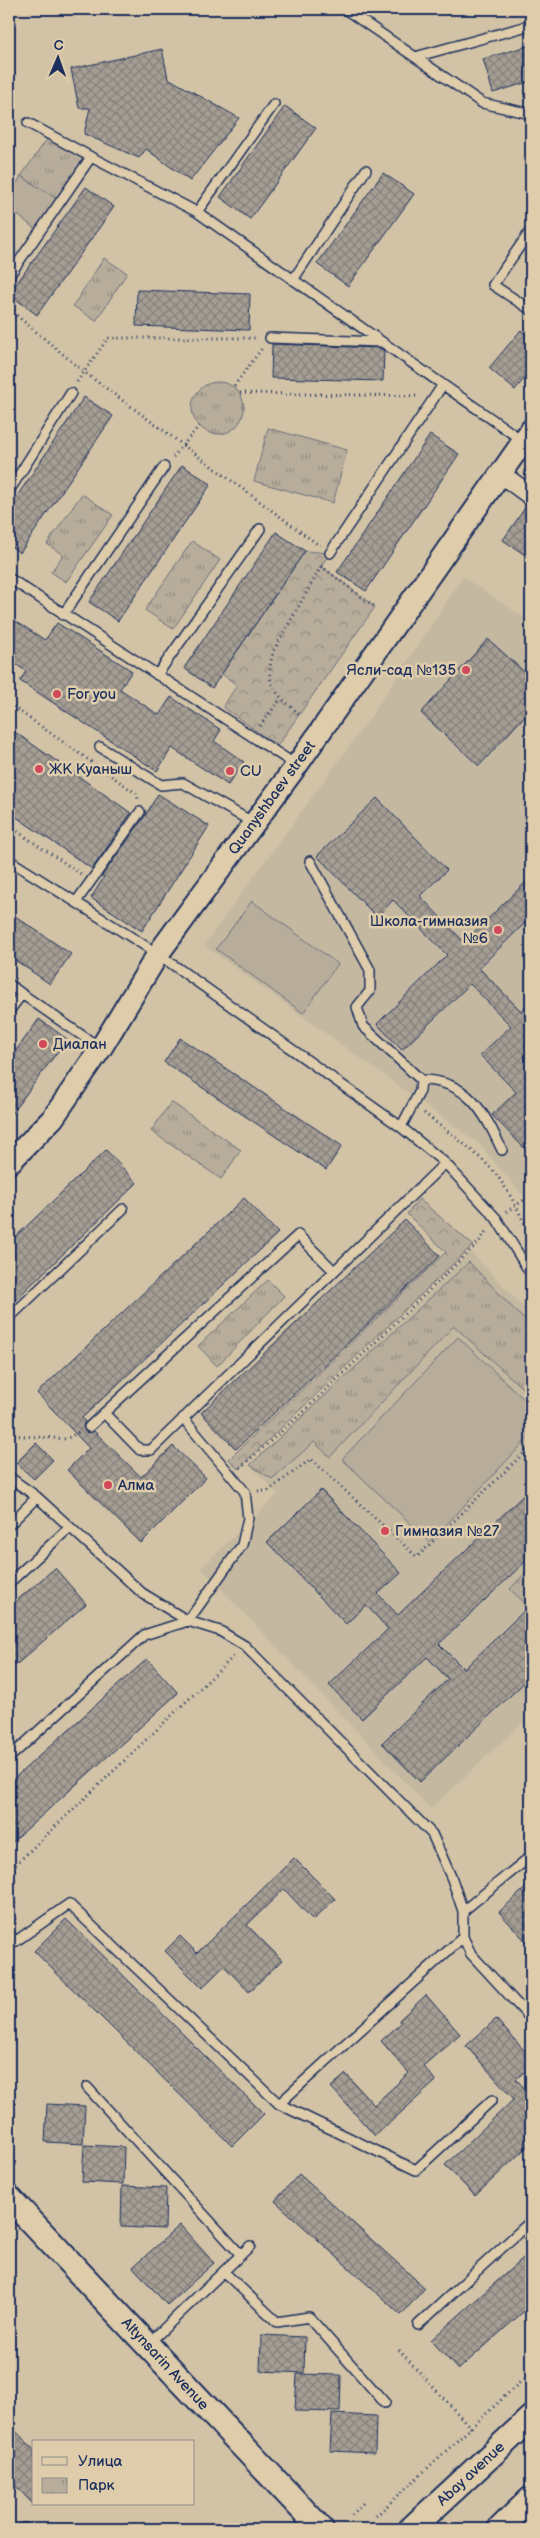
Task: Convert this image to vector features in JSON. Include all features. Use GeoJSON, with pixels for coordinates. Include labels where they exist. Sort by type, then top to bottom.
{"type":"FeatureCollection","features":[{"type":"Feature","properties":{"kind":"main road","name":"Altynsarin Avenue"},"geometry":{"type":"LineString","coordinates":[[9,2198],[321,2529]]}},
{"type":"Feature","properties":{"kind":"main road","name":"Abay avenue"},"geometry":{"type":"LineString","coordinates":[[411,2529],[531,2418]]}},
{"type":"Feature","properties":{"kind":"main road"},"geometry":{"type":"LineString","coordinates":[[500,2529],[531,2500]]}},
{"type":"Feature","properties":{"kind":"street","name":"Quanyshbaev street"},"geometry":{"type":"LineString","coordinates":[[9,1163],[53,1118],[100,1048],[158,954],[297,765],[527,435]]}},
{"type":"Feature","properties":{"kind":"street"},"geometry":{"type":"LineString","coordinates":[[501,474],[531,496]]}},
{"type":"Feature","properties":{"kind":"lane"},"geometry":{"type":"LineString","coordinates":[[345,9],[482,103],[531,114]]}},
{"type":"Feature","properties":{"kind":"lane"},"geometry":{"type":"LineString","coordinates":[[415,57],[531,25]]}},
{"type":"Feature","properties":{"kind":"lane"},"geometry":{"type":"LineString","coordinates":[[197,212],[274,104]]}},
{"type":"Feature","properties":{"kind":"lane"},"geometry":{"type":"LineString","coordinates":[[28,123],[197,212],[442,386],[527,435]]}},
{"type":"Feature","properties":{"kind":"lane"},"geometry":{"type":"LineString","coordinates":[[9,276],[90,157]]}},
{"type":"Feature","properties":{"kind":"lane"},"geometry":{"type":"LineString","coordinates":[[293,280],[366,170]]}},
{"type":"Feature","properties":{"kind":"lane"},"geometry":{"type":"LineString","coordinates":[[531,230],[493,285],[531,310]]}},
{"type":"Feature","properties":{"kind":"lane"},"geometry":{"type":"LineString","coordinates":[[270,338],[380,342]]}},
{"type":"Feature","properties":{"kind":"lane"},"geometry":{"type":"LineString","coordinates":[[330,553],[442,386]]}},
{"type":"Feature","properties":{"kind":"lane"},"geometry":{"type":"LineString","coordinates":[[9,491],[70,393]]}},
{"type":"Feature","properties":{"kind":"lane"},"geometry":{"type":"LineString","coordinates":[[63,615],[164,467]]}},
{"type":"Feature","properties":{"kind":"lane"},"geometry":{"type":"LineString","coordinates":[[157,675],[260,529]]}},
{"type":"Feature","properties":{"kind":"lane"},"geometry":{"type":"LineString","coordinates":[[9,578],[63,615],[297,765]]}},
{"type":"Feature","properties":{"kind":"lane"},"geometry":{"type":"LineString","coordinates":[[100,747],[161,785],[183,783],[254,823]]}},
{"type":"Feature","properties":{"kind":"lane"},"geometry":{"type":"LineString","coordinates":[[76,902],[140,812]]}},
{"type":"Feature","properties":{"kind":"lane"},"geometry":{"type":"LineString","coordinates":[[9,860],[158,954],[401,1127],[445,1162],[496,1218],[531,1274]]}},
{"type":"Feature","properties":{"kind":"lane"},"geometry":{"type":"LineString","coordinates":[[310,861],[370,970],[370,990],[357,1008],[363,1026],[421,1080],[434,1080],[455,1086],[480,1107],[502,1150]]}},
{"type":"Feature","properties":{"kind":"lane"},"geometry":{"type":"LineString","coordinates":[[9,984],[100,1048]]}},
{"type":"Feature","properties":{"kind":"lane"},"geometry":{"type":"LineString","coordinates":[[9,1012],[22,994]]}},
{"type":"Feature","properties":{"kind":"lane"},"geometry":{"type":"LineString","coordinates":[[401,1127],[420,1091],[421,1080]]}},
{"type":"Feature","properties":{"kind":"lane"},"geometry":{"type":"LineString","coordinates":[[104,1413],[140,1450],[145,1452],[151,1450],[445,1162]]}},
{"type":"Feature","properties":{"kind":"lane"},"geometry":{"type":"LineString","coordinates":[[9,1318],[123,1209]]}},
{"type":"Feature","properties":{"kind":"lane"},"geometry":{"type":"LineString","coordinates":[[89,1427],[298,1236],[334,1270]]}},
{"type":"Feature","properties":{"kind":"lane"},"geometry":{"type":"LineString","coordinates":[[9,1758],[144,1635],[188,1621],[242,1545],[248,1518],[245,1492],[232,1474],[183,1418]]}},
{"type":"Feature","properties":{"kind":"lane"},"geometry":{"type":"LineString","coordinates":[[9,1477],[37,1497],[142,1593],[188,1621],[220,1631],[245,1646],[432,1834],[452,1879],[462,1911],[463,1937],[471,1954],[530,2014]]}},
{"type":"Feature","properties":{"kind":"lane"},"geometry":{"type":"LineString","coordinates":[[9,1526],[37,1497]]}},
{"type":"Feature","properties":{"kind":"lane"},"geometry":{"type":"LineString","coordinates":[[9,1583],[70,1527]]}},
{"type":"Feature","properties":{"kind":"lane"},"geometry":{"type":"LineString","coordinates":[[462,1911],[531,1856]]}},
{"type":"Feature","properties":{"kind":"lane"},"geometry":{"type":"LineString","coordinates":[[12,1938],[69,1904],[279,2104],[416,2170],[492,2100]]}},
{"type":"Feature","properties":{"kind":"lane"},"geometry":{"type":"LineString","coordinates":[[279,2104],[463,1937]]}},
{"type":"Feature","properties":{"kind":"lane"},"geometry":{"type":"LineString","coordinates":[[87,2087],[241,2255]]}},
{"type":"Feature","properties":{"kind":"lane"},"geometry":{"type":"LineString","coordinates":[[418,2325],[531,2221]]}},
{"type":"Feature","properties":{"kind":"lane"},"geometry":{"type":"LineString","coordinates":[[147,2345],[250,2246]]}},
{"type":"Feature","properties":{"kind":"lane"},"geometry":{"type":"LineString","coordinates":[[224,2272],[277,2322],[308,2318],[385,2403]]}},
{"type":"Feature","properties":{"kind":"path"},"geometry":{"type":"LineString","coordinates":[[9,309],[84,372],[182,446],[330,553]]}},
{"type":"Feature","properties":{"kind":"path"},"geometry":{"type":"LineString","coordinates":[[70,393],[108,338],[270,338]]}},
{"type":"Feature","properties":{"kind":"path"},"geometry":{"type":"LineString","coordinates":[[234,386],[270,338]]}},
{"type":"Feature","properties":{"kind":"path"},"geometry":{"type":"LineString","coordinates":[[240,393],[435,396]]}},
{"type":"Feature","properties":{"kind":"path"},"geometry":{"type":"LineString","coordinates":[[164,467],[199,426]]}},
{"type":"Feature","properties":{"kind":"path"},"geometry":{"type":"LineString","coordinates":[[299,714],[280,698],[270,684],[269,665],[274,650],[321,566],[374,607]]}},
{"type":"Feature","properties":{"kind":"path"},"geometry":{"type":"LineString","coordinates":[[256,732],[280,698]]}},
{"type":"Feature","properties":{"kind":"path"},"geometry":{"type":"LineString","coordinates":[[9,704],[137,794],[140,812]]}},
{"type":"Feature","properties":{"kind":"path"},"geometry":{"type":"LineString","coordinates":[[9,826],[91,881]]}},
{"type":"Feature","properties":{"kind":"path"},"geometry":{"type":"LineString","coordinates":[[413,1105],[468,1148],[495,1173],[516,1205],[531,1237]]}},
{"type":"Feature","properties":{"kind":"path"},"geometry":{"type":"LineString","coordinates":[[232,1474],[300,1415],[479,1242],[496,1218],[527,1198],[531,1200]]}},
{"type":"Feature","properties":{"kind":"path"},"geometry":{"type":"LineString","coordinates":[[9,1435],[66,1439],[89,1427]]}},
{"type":"Feature","properties":{"kind":"path"},"geometry":{"type":"LineString","coordinates":[[245,1492],[268,1491],[311,1459],[417,1557],[531,1446]]}},
{"type":"Feature","properties":{"kind":"path"},"geometry":{"type":"LineString","coordinates":[[12,1938],[14,1866],[245,1646]]}},
{"type":"Feature","properties":{"kind":"path"},"geometry":{"type":"LineString","coordinates":[[399,2350],[471,2428]]}},
{"type":"Feature","properties":{"kind":"path"},"geometry":{"type":"LineString","coordinates":[[376,2516],[531,2372]]}},
{"type":"Feature","properties":{"kind":"path"},"geometry":{"type":"LineString","coordinates":[[352,2515],[363,2503]]}},
{"type":"Feature","properties":{"kind":"shaded area"},"geometry":{"type":"Polygon","coordinates":[[[463,577],[531,622],[531,1205],[479,1144],[204,945],[369,719],[463,577]]]}},
{"type":"Feature","properties":{"kind":"shaded area","name":"Гимназия №27"},"geometry":{"type":"Polygon","coordinates":[[[471,1252],[531,1315],[531,1714],[431,1809],[201,1568],[278,1494],[250,1465],[471,1252]]]}},
{"type":"Feature","properties":{"kind":"green space"},"geometry":{"type":"Polygon","coordinates":[[[50,135],[91,157],[60,201],[21,176],[50,135]]]}},
{"type":"Feature","properties":{"kind":"green space"},"geometry":{"type":"Polygon","coordinates":[[[21,176],[60,201],[39,232],[9,208],[9,196],[21,176]]]}},
{"type":"Feature","properties":{"kind":"green space"},"geometry":{"type":"Polygon","coordinates":[[[104,258],[127,273],[96,321],[73,306],[104,258]]]}},
{"type":"Feature","properties":{"kind":"green space"},"geometry":{"type":"Polygon","coordinates":[[[213,382],[223,382],[237,389],[244,403],[244,413],[237,427],[223,434],[213,434],[203,430],[196,423],[192,413],[192,403],[196,393],[203,386],[213,382]]]}},
{"type":"Feature","properties":{"kind":"green space"},"geometry":{"type":"Polygon","coordinates":[[[268,428],[347,450],[333,503],[254,481],[268,428]]]}},
{"type":"Feature","properties":{"kind":"green space"},"geometry":{"type":"Polygon","coordinates":[[[82,494],[113,515],[66,582],[51,572],[63,555],[47,544],[82,494]]]}},
{"type":"Feature","properties":{"kind":"green space"},"geometry":{"type":"Polygon","coordinates":[[[192,541],[220,560],[173,629],[145,610],[192,541]]]}},
{"type":"Feature","properties":{"kind":"green space"},"geometry":{"type":"Polygon","coordinates":[[[305,551],[330,553],[321,566],[375,607],[277,746],[223,707],[237,685],[222,674],[305,551]]]}},
{"type":"Feature","properties":{"kind":"green space"},"geometry":{"type":"Polygon","coordinates":[[[252,901],[338,964],[303,1013],[216,949],[252,901]]]}},
{"type":"Feature","properties":{"kind":"green space"},"geometry":{"type":"Polygon","coordinates":[[[171,1102],[241,1150],[221,1179],[151,1131],[171,1102]]]}},
{"type":"Feature","properties":{"kind":"green space"},"geometry":{"type":"Polygon","coordinates":[[[419,1199],[473,1245],[238,1469],[229,1459],[446,1252],[407,1214],[419,1199]]]}},
{"type":"Feature","properties":{"kind":"green space"},"geometry":{"type":"Polygon","coordinates":[[[469,1262],[531,1327],[531,1396],[454,1326],[330,1457],[314,1442],[272,1479],[250,1465],[469,1262]]]}},
{"type":"Feature","properties":{"kind":"green space"},"geometry":{"type":"Polygon","coordinates":[[[268,1280],[284,1296],[217,1366],[198,1346],[268,1280]]]}},
{"type":"Feature","properties":{"kind":"green space"},"geometry":{"type":"Polygon","coordinates":[[[458,1337],[531,1406],[531,1435],[430,1542],[342,1459],[458,1337]]]}},
{"type":"Feature","properties":{"kind":"green space"},"geometry":{"type":"Polygon","coordinates":[[[531,1567],[531,1609],[510,1589],[531,1567]]]}},
{"type":"Feature","properties":{"kind":"building"},"geometry":{"type":"Polygon","coordinates":[[[531,45],[531,81],[493,93],[483,59],[531,45]]]}},
{"type":"Feature","properties":{"kind":"building"},"geometry":{"type":"Polygon","coordinates":[[[162,49],[168,78],[239,118],[190,181],[146,149],[139,158],[84,134],[90,108],[79,108],[71,69],[162,49]]]}},
{"type":"Feature","properties":{"kind":"building"},"geometry":{"type":"Polygon","coordinates":[[[285,106],[316,128],[250,219],[220,197],[285,106]]]}},
{"type":"Feature","properties":{"kind":"building"},"geometry":{"type":"Polygon","coordinates":[[[383,173],[414,194],[348,286],[317,264],[383,173]]]}},
{"type":"Feature","properties":{"kind":"building"},"geometry":{"type":"Polygon","coordinates":[[[86,187],[114,207],[37,315],[9,294],[86,187]]]}},
{"type":"Feature","properties":{"kind":"building"},"geometry":{"type":"Polygon","coordinates":[[[137,290],[250,294],[249,330],[136,326],[137,290]]]}},
{"type":"Feature","properties":{"kind":"building"},"geometry":{"type":"Polygon","coordinates":[[[521,330],[531,339],[531,370],[515,390],[489,368],[521,330]]]}},
{"type":"Feature","properties":{"kind":"building"},"geometry":{"type":"Polygon","coordinates":[[[272,344],[380,348],[384,351],[383,381],[271,378],[272,344]]]}},
{"type":"Feature","properties":{"kind":"building"},"geometry":{"type":"Polygon","coordinates":[[[84,397],[113,416],[20,553],[9,545],[9,508],[84,397]]]}},
{"type":"Feature","properties":{"kind":"building"},"geometry":{"type":"Polygon","coordinates":[[[430,435],[459,454],[366,591],[337,572],[430,435]]]}},
{"type":"Feature","properties":{"kind":"building"},"geometry":{"type":"Polygon","coordinates":[[[182,465],[211,484],[118,621],[89,602],[182,465]]]}},
{"type":"Feature","properties":{"kind":"building"},"geometry":{"type":"Polygon","coordinates":[[[527,505],[531,506],[531,559],[503,540],[527,505]]]}},
{"type":"Feature","properties":{"kind":"building"},"geometry":{"type":"Polygon","coordinates":[[[276,532],[305,551],[212,688],[184,668],[276,532]]]}},
{"type":"Feature","properties":{"kind":"building"},"geometry":{"type":"Polygon","coordinates":[[[9,617],[45,640],[57,623],[132,671],[120,689],[159,715],[171,697],[221,730],[214,741],[244,762],[228,785],[172,748],[157,771],[20,681],[26,671],[9,660],[9,617]]]}},
{"type":"Feature","properties":{"kind":"building","name":"Ясли-сад №135"},"geometry":{"type":"Polygon","coordinates":[[[488,639],[531,678],[531,709],[479,766],[421,713],[488,639]]]}},
{"type":"Feature","properties":{"kind":"building","name":"ЖК Куаныш"},"geometry":{"type":"Polygon","coordinates":[[[9,728],[131,813],[92,869],[9,812],[9,728]]]}},
{"type":"Feature","properties":{"kind":"building"},"geometry":{"type":"Polygon","coordinates":[[[158,794],[209,826],[142,931],[91,898],[104,877],[102,876],[145,816],[158,794]]]}},
{"type":"Feature","properties":{"kind":"building","name":"Школа-гимназия №6"},"geometry":{"type":"Polygon","coordinates":[[[377,798],[447,870],[420,896],[464,942],[531,877],[531,917],[479,968],[521,1011],[531,1000],[531,1155],[492,1115],[516,1092],[480,1055],[511,1026],[470,984],[402,1050],[377,1024],[447,955],[393,900],[377,917],[317,856],[377,798]]]}},
{"type":"Feature","properties":{"kind":"building"},"geometry":{"type":"Polygon","coordinates":[[[9,912],[71,954],[50,984],[9,956],[9,912]]]}},
{"type":"Feature","properties":{"kind":"building"},"geometry":{"type":"Polygon","coordinates":[[[39,1019],[67,1039],[9,1117],[9,1060],[39,1019]]]}},
{"type":"Feature","properties":{"kind":"building"},"geometry":{"type":"Polygon","coordinates":[[[180,1038],[342,1146],[326,1170],[164,1062],[180,1038]]]}},
{"type":"Feature","properties":{"kind":"building"},"geometry":{"type":"Polygon","coordinates":[[[106,1150],[137,1183],[9,1306],[9,1243],[106,1150]]]}},
{"type":"Feature","properties":{"kind":"building"},"geometry":{"type":"Polygon","coordinates":[[[244,1198],[278,1233],[82,1418],[85,1422],[83,1426],[85,1432],[90,1433],[94,1431],[141,1477],[173,1446],[206,1478],[141,1543],[67,1470],[89,1448],[37,1393],[244,1198]]]}},
{"type":"Feature","properties":{"kind":"building"},"geometry":{"type":"Polygon","coordinates":[[[405,1220],[440,1256],[236,1449],[201,1413],[405,1220]]]}},
{"type":"Feature","properties":{"kind":"building"},"geometry":{"type":"Polygon","coordinates":[[[36,1443],[53,1460],[34,1479],[16,1463],[36,1443]]]}},
{"type":"Feature","properties":{"kind":"building"},"geometry":{"type":"Polygon","coordinates":[[[531,1488],[531,1556],[439,1644],[464,1669],[531,1604],[531,1676],[420,1782],[382,1743],[448,1679],[427,1657],[362,1719],[329,1685],[388,1629],[366,1605],[346,1624],[267,1542],[321,1490],[401,1573],[378,1594],[398,1615],[531,1488]]]}},
{"type":"Feature","properties":{"kind":"building"},"geometry":{"type":"Polygon","coordinates":[[[55,1568],[86,1604],[9,1671],[9,1607],[55,1568]]]}},
{"type":"Feature","properties":{"kind":"building"},"geometry":{"type":"Polygon","coordinates":[[[147,1659],[178,1693],[9,1845],[9,1783],[147,1659]]]}},
{"type":"Feature","properties":{"kind":"building"},"geometry":{"type":"Polygon","coordinates":[[[294,1858],[335,1899],[313,1920],[284,1889],[247,1925],[282,1960],[249,1992],[224,1966],[202,1988],[165,1951],[180,1936],[197,1953],[294,1858]]]}},
{"type":"Feature","properties":{"kind":"building"},"geometry":{"type":"Polygon","coordinates":[[[531,1883],[531,1947],[499,1912],[531,1883]]]}},
{"type":"Feature","properties":{"kind":"building"},"geometry":{"type":"Polygon","coordinates":[[[66,1919],[264,2114],[232,2146],[34,1951],[66,1919]]]}},
{"type":"Feature","properties":{"kind":"building"},"geometry":{"type":"Polygon","coordinates":[[[426,1995],[460,2034],[423,2066],[436,2081],[375,2136],[331,2087],[346,2074],[374,2105],[409,2073],[381,2041],[401,2023],[399,2020],[426,1995]]]}},
{"type":"Feature","properties":{"kind":"building"},"geometry":{"type":"Polygon","coordinates":[[[496,2019],[531,2058],[531,2066],[516,2079],[525,2089],[531,2084],[531,2143],[475,2196],[445,2165],[514,2099],[466,2046],[496,2019]]]}},
{"type":"Feature","properties":{"kind":"building"},"geometry":{"type":"Polygon","coordinates":[[[47,2104],[85,2106],[83,2144],[45,2142],[47,2104]]]}},
{"type":"Feature","properties":{"kind":"building"},"geometry":{"type":"Polygon","coordinates":[[[84,2145],[124,2147],[123,2184],[82,2182],[84,2145]]]}},
{"type":"Feature","properties":{"kind":"building"},"geometry":{"type":"Polygon","coordinates":[[[299,2174],[425,2288],[401,2315],[275,2201],[299,2174]]]}},
{"type":"Feature","properties":{"kind":"building"},"geometry":{"type":"Polygon","coordinates":[[[122,2186],[166,2188],[165,2229],[121,2227],[122,2186]]]}},
{"type":"Feature","properties":{"kind":"building"},"geometry":{"type":"Polygon","coordinates":[[[180,2225],[214,2263],[167,2305],[133,2267],[180,2225]]]}},
{"type":"Feature","properties":{"kind":"building"},"geometry":{"type":"Polygon","coordinates":[[[531,2251],[531,2305],[458,2370],[431,2340],[531,2251]]]}},
{"type":"Feature","properties":{"kind":"building"},"geometry":{"type":"Polygon","coordinates":[[[261,2335],[305,2337],[304,2373],[260,2371],[261,2335]]]}},
{"type":"Feature","properties":{"kind":"building"},"geometry":{"type":"Polygon","coordinates":[[[297,2374],[341,2375],[340,2412],[295,2411],[297,2374]]]}},
{"type":"Feature","properties":{"kind":"building"},"geometry":{"type":"Polygon","coordinates":[[[332,2414],[376,2416],[375,2453],[330,2451],[332,2414]]]}},
{"type":"Feature","properties":{"kind":"building"},"geometry":{"type":"Polygon","coordinates":[[[9,2424],[32,2448],[32,2503],[9,2479],[9,2424]]]}},
{"type":"Feature","properties":{"kind":"place","name":"Ясли-сад №135"},"geometry":{"type":"Point","coordinates":[466,670]}},
{"type":"Feature","properties":{"kind":"place","name":"For you"},"geometry":{"type":"Point","coordinates":[57,694]}},
{"type":"Feature","properties":{"kind":"place","name":"ЖК Куаныш"},"geometry":{"type":"Point","coordinates":[39,769]}},
{"type":"Feature","properties":{"kind":"place","name":"CU"},"geometry":{"type":"Point","coordinates":[230,771]}},
{"type":"Feature","properties":{"kind":"place","name":"Школа-гимназия №6"},"geometry":{"type":"Point","coordinates":[498,930]}},
{"type":"Feature","properties":{"kind":"place","name":"Диалан"},"geometry":{"type":"Point","coordinates":[43,1044]}},
{"type":"Feature","properties":{"kind":"place","name":"Алма"},"geometry":{"type":"Point","coordinates":[108,1485]}},
{"type":"Feature","properties":{"kind":"place","name":"Гимназия №27"},"geometry":{"type":"Point","coordinates":[385,1531]}}]}
